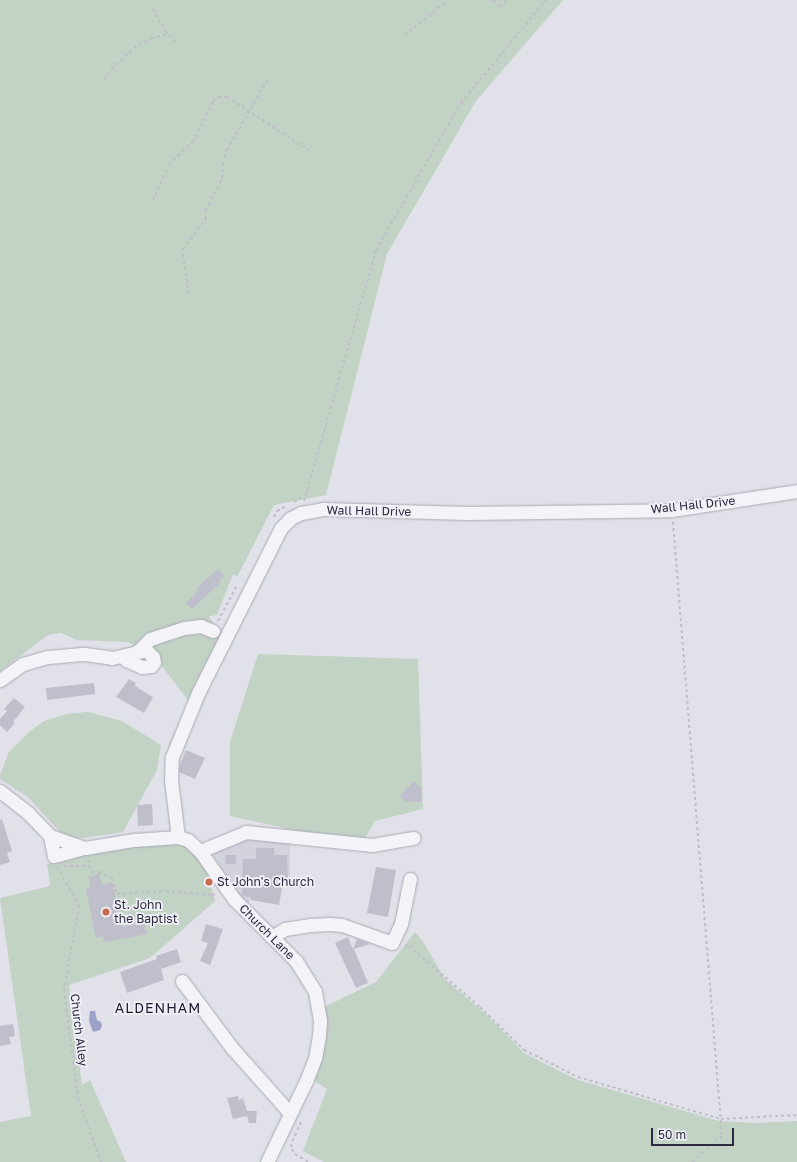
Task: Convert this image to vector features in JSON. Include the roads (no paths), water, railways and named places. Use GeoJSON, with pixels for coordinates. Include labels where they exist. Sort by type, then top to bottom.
{"type":"FeatureCollection","features":[{"type":"Feature","properties":{"kind":"street","name":"Wall Hall Drive"},"geometry":{"type":"LineString","coordinates":[[178,837],[171,780],[172,757],[176,745],[199,691],[281,528],[291,518],[301,513],[323,509],[468,513],[672,510],[797,491]]}},
{"type":"Feature","properties":{"kind":"street"},"geometry":{"type":"LineString","coordinates":[[137,652],[150,639],[184,628],[202,626],[213,631]]}},
{"type":"Feature","properties":{"kind":"street"},"geometry":{"type":"LineString","coordinates":[[0,680],[24,664],[48,657],[86,654],[112,658],[146,650],[153,657],[154,662],[151,666],[142,667],[126,660],[123,656]]}},
{"type":"Feature","properties":{"kind":"street"},"geometry":{"type":"LineString","coordinates":[[0,791],[28,813],[50,836],[84,848]]}},
{"type":"Feature","properties":{"kind":"street"},"geometry":{"type":"LineString","coordinates":[[200,851],[246,832],[372,845],[413,838]]}},
{"type":"Feature","properties":{"kind":"street"},"geometry":{"type":"LineString","coordinates":[[50,836],[56,861],[84,848],[134,840],[178,837]]}},
{"type":"Feature","properties":{"kind":"street","name":"Church Lane"},"geometry":{"type":"LineString","coordinates":[[178,837],[188,840],[200,851],[227,891],[296,961],[307,976],[315,992],[320,1021],[315,1058],[267,1162]]}},
{"type":"Feature","properties":{"kind":"street"},"geometry":{"type":"LineString","coordinates":[[272,937],[285,929],[330,924],[342,925],[392,942],[401,924],[410,879]]}},
{"type":"Feature","properties":{"kind":"street"},"geometry":{"type":"LineString","coordinates":[[182,981],[232,1048],[290,1113]]}},
{"type":"Feature","properties":{"kind":"water"},"geometry":{"type":"Polygon","coordinates":[[[90,1011],[95,1011],[97,1020],[101,1022],[102,1026],[100,1030],[93,1032],[89,1021],[90,1011]]]}},
{"type":"Feature","properties":{"kind":"place","name":"St John's Church"},"geometry":{"type":"Point","coordinates":[209,882]}},
{"type":"Feature","properties":{"kind":"place","name":"St. John the Baptist"},"geometry":{"type":"Point","coordinates":[106,912]}},
{"type":"Feature","properties":{"kind":"district","name":"ALDENHAM"},"geometry":{"type":"Point","coordinates":[158,1008]}}]}
